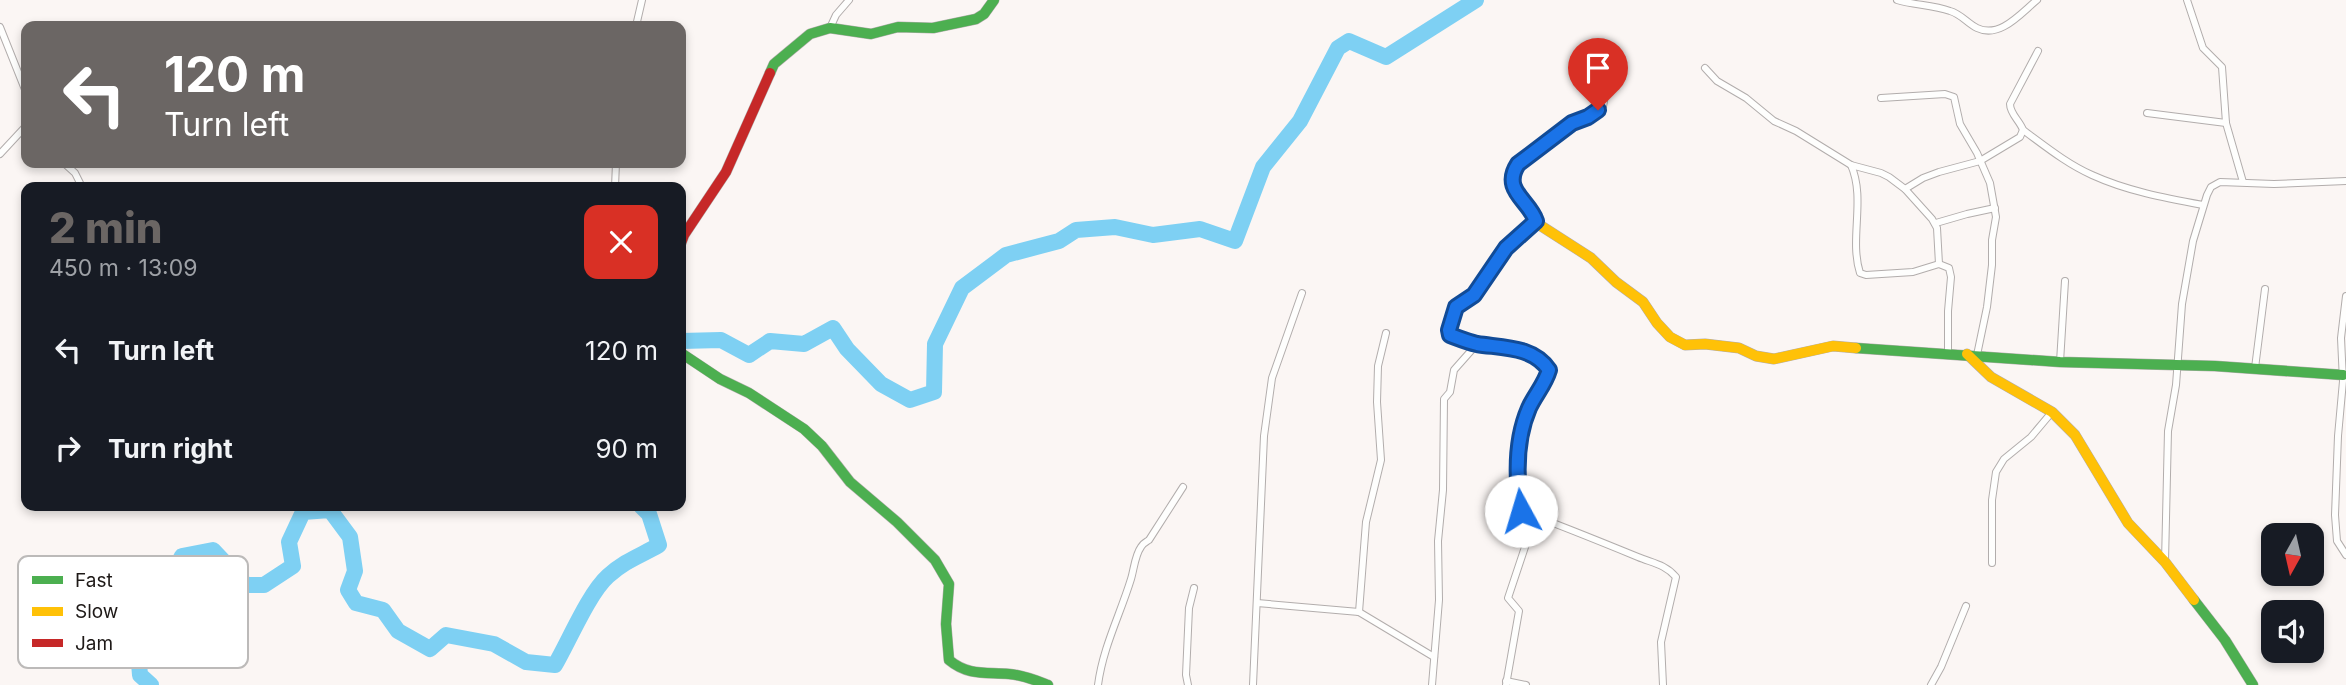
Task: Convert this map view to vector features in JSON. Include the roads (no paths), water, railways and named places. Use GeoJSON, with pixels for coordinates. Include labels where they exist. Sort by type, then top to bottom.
{"type":"FeatureCollection","features":[{"type":"Feature","properties":{"kind":"street"},"geometry":{"type":"LineString","coordinates":[[637,21],[642,0]]}},
{"type":"Feature","properties":{"kind":"street"},"geometry":{"type":"LineString","coordinates":[[830,28],[836,15],[849,0]]}},
{"type":"Feature","properties":{"kind":"street"},"geometry":{"type":"LineString","coordinates":[[686,231],[726,172],[774,64],[810,34],[830,28],[871,34],[898,27],[933,28],[976,19],[984,14],[994,0]]}},
{"type":"Feature","properties":{"kind":"street"},"geometry":{"type":"LineString","coordinates":[[1896,0],[1944,9],[1965,18],[1978,29],[1995,31],[2003,28],[2038,0]]}},
{"type":"Feature","properties":{"kind":"street"},"geometry":{"type":"LineString","coordinates":[[2187,0],[2203,48],[2222,67],[2226,122],[2243,182]]}},
{"type":"Feature","properties":{"kind":"street"},"geometry":{"type":"LineString","coordinates":[[0,27],[21,80]]}},
{"type":"Feature","properties":{"kind":"street"},"geometry":{"type":"LineString","coordinates":[[2038,51],[2010,104],[2023,130],[2060,157],[2090,174],[2136,191],[2203,205]]}},
{"type":"Feature","properties":{"kind":"street"},"geometry":{"type":"LineString","coordinates":[[1610,54],[1604,58],[1602,64],[1606,89],[1603,106],[1588,117],[1572,123],[1518,164],[1513,172],[1512,183],[1535,222],[1591,258],[1616,282],[1643,302],[1670,337],[1685,345],[1705,344],[1739,348],[1756,356],[1774,359],[1833,346],[1948,352],[2060,362],[2255,368],[2343,375]]}},
{"type":"Feature","properties":{"kind":"street"},"geometry":{"type":"LineString","coordinates":[[1705,68],[1717,81],[1745,98],[1774,121],[1851,164],[1881,173],[1905,189],[1936,223],[1939,264]]}},
{"type":"Feature","properties":{"kind":"street"},"geometry":{"type":"LineString","coordinates":[[1881,98],[1952,95],[1956,100],[1964,131],[1990,183],[1995,208],[1992,278],[1981,341],[1972,355]]}},
{"type":"Feature","properties":{"kind":"street"},"geometry":{"type":"LineString","coordinates":[[2147,113],[2226,122]]}},
{"type":"Feature","properties":{"kind":"street"},"geometry":{"type":"LineString","coordinates":[[1905,189],[1931,175],[1980,161],[2012,144],[2023,130]]}},
{"type":"Feature","properties":{"kind":"street"},"geometry":{"type":"LineString","coordinates":[[0,155],[21,132]]}},
{"type":"Feature","properties":{"kind":"street"},"geometry":{"type":"LineString","coordinates":[[1851,164],[1858,199],[1857,262],[1860,273],[1866,275],[1913,272],[1939,264],[1949,268],[1948,352]]}},
{"type":"Feature","properties":{"kind":"street"},"geometry":{"type":"LineString","coordinates":[[2165,562],[2168,431],[2176,385],[2185,283],[2193,241],[2211,187],[2216,184],[2243,182],[2274,184],[2346,181]]}},
{"type":"Feature","properties":{"kind":"street"},"geometry":{"type":"LineString","coordinates":[[1936,223],[1995,208]]}},
{"type":"Feature","properties":{"kind":"street"},"geometry":{"type":"LineString","coordinates":[[1526,685],[1506,683],[1519,611],[1508,598],[1529,535],[1519,525],[1521,511],[1517,482],[1522,428],[1549,370],[1543,361],[1529,353],[1477,344],[1448,334],[1454,310],[1474,295],[1506,248],[1535,222]]}},
{"type":"Feature","properties":{"kind":"street"},"geometry":{"type":"LineString","coordinates":[[2060,362],[2065,281]]}},
{"type":"Feature","properties":{"kind":"street"},"geometry":{"type":"LineString","coordinates":[[2255,368],[2264,289]]}},
{"type":"Feature","properties":{"kind":"street"},"geometry":{"type":"LineString","coordinates":[[1253,685],[1264,436],[1268,403],[1283,343],[1291,330],[1302,293]]}},
{"type":"Feature","properties":{"kind":"street"},"geometry":{"type":"LineString","coordinates":[[2346,296],[2341,338],[2343,375],[2335,516],[2337,541],[2346,555]]}},
{"type":"Feature","properties":{"kind":"street"},"geometry":{"type":"LineString","coordinates":[[1359,612],[1366,522],[1381,460],[1377,402],[1378,366],[1386,333]]}},
{"type":"Feature","properties":{"kind":"street"},"geometry":{"type":"LineString","coordinates":[[1432,685],[1439,600],[1438,541],[1443,490],[1444,399],[1450,392],[1454,370],[1477,344]]}},
{"type":"Feature","properties":{"kind":"street"},"geometry":{"type":"LineString","coordinates":[[1972,355],[1991,377],[2052,412],[2075,435],[2128,523],[2165,562],[2225,640],[2253,685]]}},
{"type":"Feature","properties":{"kind":"street"},"geometry":{"type":"LineString","coordinates":[[686,356],[804,429],[822,446],[850,482],[897,522],[935,560],[949,584],[946,624],[949,660],[958,670],[1015,674],[1048,685]]}},
{"type":"Feature","properties":{"kind":"street"},"geometry":{"type":"LineString","coordinates":[[1992,563],[1991,512],[1996,472],[2004,459],[2031,437],[2052,412]]}},
{"type":"Feature","properties":{"kind":"street"},"geometry":{"type":"LineString","coordinates":[[1098,685],[1108,639],[1131,580],[1138,553],[1183,487]]}},
{"type":"Feature","properties":{"kind":"street"},"geometry":{"type":"LineString","coordinates":[[1521,511],[1657,563],[1671,570],[1676,576],[1661,642],[1663,685]]}},
{"type":"Feature","properties":{"kind":"street"},"geometry":{"type":"LineString","coordinates":[[1188,685],[1186,675],[1189,608],[1194,588]]}},
{"type":"Feature","properties":{"kind":"street"},"geometry":{"type":"LineString","coordinates":[[1257,603],[1359,612],[1434,657]]}},
{"type":"Feature","properties":{"kind":"street"},"geometry":{"type":"LineString","coordinates":[[1931,685],[1966,606]]}},
{"type":"Feature","properties":{"kind":"waterway"},"geometry":{"type":"LineString","coordinates":[[686,341],[721,340],[749,355],[770,341],[804,344],[833,328],[847,349],[881,384],[910,400],[934,392],[935,344],[962,288],[1006,255],[1059,241],[1076,230],[1115,227],[1153,235],[1200,229],[1235,241],[1263,167],[1300,121],[1338,48],[1349,41],[1386,57],[1476,0]]}},
{"type":"Feature","properties":{"kind":"waterway"},"geometry":{"type":"LineString","coordinates":[[248,585],[264,585],[293,566],[289,542],[303,512],[316,511]]}},
{"type":"Feature","properties":{"kind":"waterway"},"geometry":{"type":"LineString","coordinates":[[331,511],[350,537],[355,571],[348,590],[356,603],[383,610],[398,631],[430,649],[446,635],[494,644],[526,662],[555,665],[601,584],[621,566],[659,545],[646,511]]}},
{"type":"Feature","properties":{"kind":"waterway"},"geometry":{"type":"LineString","coordinates":[[182,556],[213,550],[219,556]]}},
{"type":"Feature","properties":{"kind":"waterway"},"geometry":{"type":"LineString","coordinates":[[139,668],[140,675],[151,685]]}}]}
